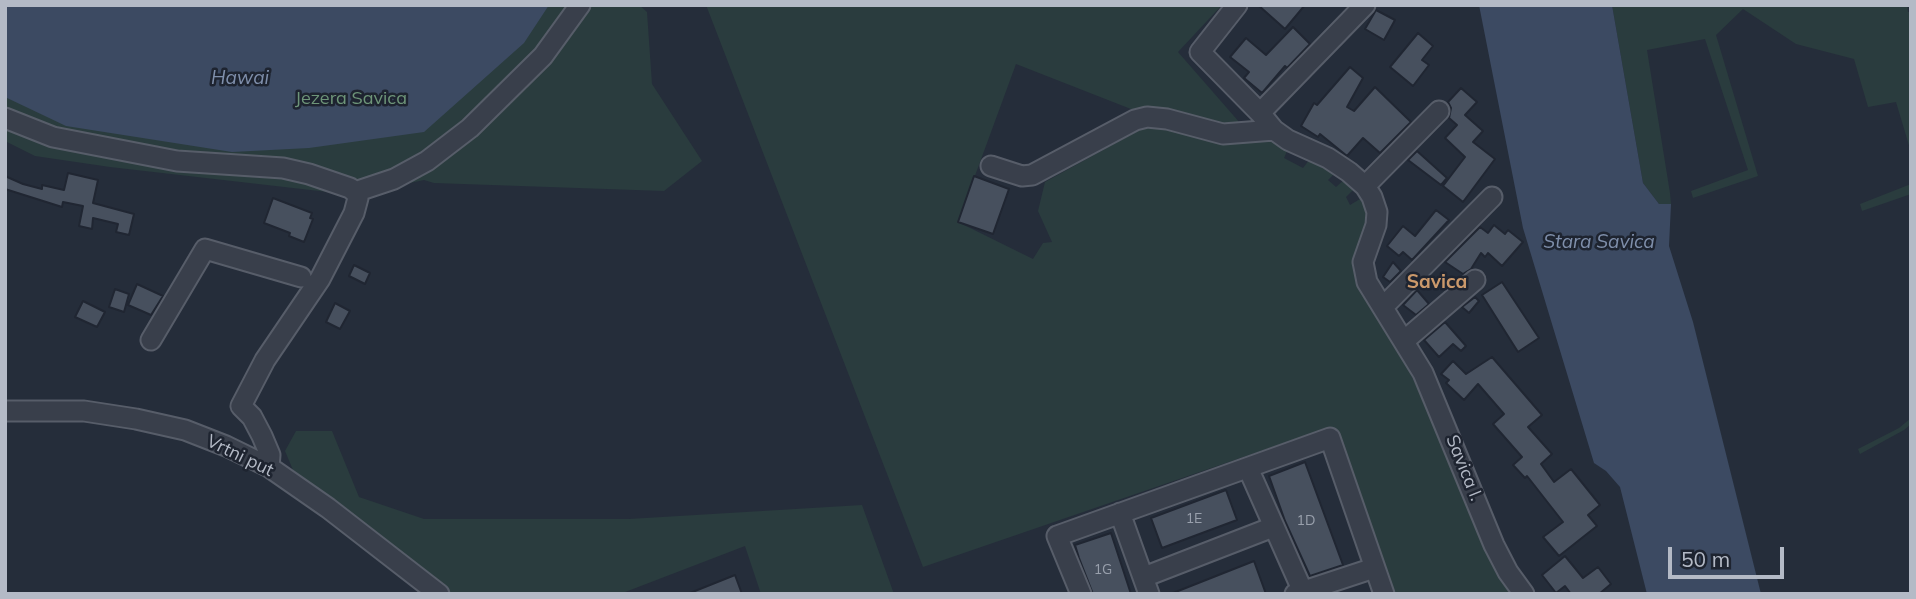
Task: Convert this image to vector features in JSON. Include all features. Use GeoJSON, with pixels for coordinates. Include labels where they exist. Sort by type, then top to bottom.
{"type":"FeatureCollection","features":[{"type":"Feature","properties":{"kind":"street"},"geometry":{"type":"LineString","coordinates":[[355,192],[394,179],[427,161],[470,128],[542,56],[580,5]]}},
{"type":"Feature","properties":{"kind":"street"},"geometry":{"type":"LineString","coordinates":[[1237,5],[1200,52],[1274,130],[1302,148],[1328,158],[1365,186],[1439,111]]}},
{"type":"Feature","properties":{"kind":"street"},"geometry":{"type":"LineString","coordinates":[[1260,113],[1365,5]]}},
{"type":"Feature","properties":{"kind":"street"},"geometry":{"type":"LineString","coordinates":[[991,166],[1022,176],[1032,176],[1135,120],[1147,117],[1167,119],[1223,134],[1274,130]]}},
{"type":"Feature","properties":{"kind":"street"},"geometry":{"type":"LineString","coordinates":[[5,118],[53,137],[177,161],[283,168],[309,174],[355,192],[358,198],[354,213],[320,279],[265,360],[241,406],[262,436],[270,455],[269,467]]}},
{"type":"Feature","properties":{"kind":"street","name":"Savica I."},"geometry":{"type":"LineString","coordinates":[[1365,186],[1377,212],[1376,225],[1363,269],[1367,282],[1423,373],[1494,545],[1508,572],[1524,594]]}},
{"type":"Feature","properties":{"kind":"street"},"geometry":{"type":"LineString","coordinates":[[1383,307],[1492,197]]}},
{"type":"Feature","properties":{"kind":"street"},"geometry":{"type":"LineString","coordinates":[[151,340],[205,249],[301,277]]}},
{"type":"Feature","properties":{"kind":"street"},"geometry":{"type":"LineString","coordinates":[[1404,341],[1475,281]]}},
{"type":"Feature","properties":{"kind":"street","name":"Vrtni put"},"geometry":{"type":"LineString","coordinates":[[5,411],[84,411],[136,419],[185,430],[240,452],[269,467],[328,508],[439,594]]}},
{"type":"Feature","properties":{"kind":"street"},"geometry":{"type":"LineString","coordinates":[[1081,594],[1057,536],[1330,438],[1384,594]]}},
{"type":"Feature","properties":{"kind":"street"},"geometry":{"type":"LineString","coordinates":[[1248,468],[1300,593],[1374,568]]}},
{"type":"Feature","properties":{"kind":"street"},"geometry":{"type":"LineString","coordinates":[[1120,513],[1146,585],[1273,527]]}},
{"type":"Feature","properties":{"kind":"green space","name":"Jezera Savica"},"geometry":{"type":"Polygon","coordinates":[[[5,5],[639,5],[647,12],[652,84],[702,161],[664,191],[434,183],[424,180],[354,195],[35,156],[5,141],[5,5]]]}},
{"type":"Feature","properties":{"kind":"green space"},"geometry":{"type":"Polygon","coordinates":[[[706,5],[1222,5],[1178,52],[1247,131],[1136,111],[1016,64],[958,222],[1033,259],[1043,243],[1052,242],[1038,211],[1045,182],[1145,127],[1238,139],[1272,139],[1288,149],[1284,158],[1303,168],[1310,159],[1336,172],[1328,180],[1336,187],[1345,179],[1354,189],[1346,197],[1350,205],[1360,199],[1366,210],[1367,228],[1355,263],[1434,421],[1510,594],[1380,594],[1322,430],[923,567],[706,5]]]}},
{"type":"Feature","properties":{"kind":"green space"},"geometry":{"type":"Polygon","coordinates":[[[1612,5],[1907,5],[1908,12],[1911,12],[1911,152],[1896,102],[1868,107],[1854,59],[1796,44],[1743,9],[1716,35],[1758,176],[1693,198],[1691,191],[1748,170],[1705,39],[1647,50],[1671,204],[1659,204],[1643,183],[1612,5]]]}},
{"type":"Feature","properties":{"kind":"green space"},"geometry":{"type":"Polygon","coordinates":[[[1911,184],[1911,194],[1862,211],[1860,204],[1911,184]]]}},
{"type":"Feature","properties":{"kind":"green space"},"geometry":{"type":"Polygon","coordinates":[[[1911,418],[1911,424],[1904,430],[1860,454],[1858,449],[1899,428],[1911,418]]]}},
{"type":"Feature","properties":{"kind":"green space"},"geometry":{"type":"Polygon","coordinates":[[[296,431],[332,431],[359,497],[424,519],[629,519],[862,505],[894,594],[761,594],[745,546],[620,594],[450,594],[293,470],[285,451],[296,431]]]}},
{"type":"Feature","properties":{"kind":"water","name":"Hawai"},"geometry":{"type":"Polygon","coordinates":[[[5,5],[549,5],[524,43],[424,132],[309,148],[232,152],[66,126],[5,97],[5,5]]]}},
{"type":"Feature","properties":{"kind":"water","name":"Stara Savica"},"geometry":{"type":"Polygon","coordinates":[[[1479,5],[1612,5],[1643,183],[1659,204],[1671,204],[1669,246],[1693,322],[1761,594],[1647,594],[1620,487],[1606,471],[1594,463],[1523,228],[1479,5]]]}},
{"type":"Feature","properties":{"kind":"building"},"geometry":{"type":"Polygon","coordinates":[[[1258,5],[1305,5],[1285,29],[1258,5]]]}},
{"type":"Feature","properties":{"kind":"building"},"geometry":{"type":"Polygon","coordinates":[[[1376,10],[1395,20],[1384,40],[1365,29],[1376,10]]]}},
{"type":"Feature","properties":{"kind":"building"},"geometry":{"type":"Polygon","coordinates":[[[1293,27],[1310,44],[1287,68],[1285,66],[1262,93],[1244,78],[1249,72],[1230,57],[1246,38],[1266,55],[1293,27]]]}},
{"type":"Feature","properties":{"kind":"building"},"geometry":{"type":"Polygon","coordinates":[[[1418,33],[1433,46],[1422,60],[1429,65],[1413,86],[1390,67],[1418,33]]]}},
{"type":"Feature","properties":{"kind":"building"},"geometry":{"type":"Polygon","coordinates":[[[1350,67],[1363,78],[1347,107],[1354,111],[1375,87],[1411,122],[1380,153],[1363,138],[1347,156],[1320,134],[1318,137],[1301,126],[1314,103],[1317,105],[1350,67]]]}},
{"type":"Feature","properties":{"kind":"building"},"geometry":{"type":"Polygon","coordinates":[[[1461,88],[1477,102],[1465,115],[1483,131],[1473,142],[1495,159],[1463,202],[1443,186],[1465,157],[1445,138],[1457,125],[1449,118],[1451,108],[1448,102],[1461,88]]]}},
{"type":"Feature","properties":{"kind":"building"},"geometry":{"type":"Polygon","coordinates":[[[1417,151],[1447,178],[1441,185],[1408,160],[1417,151]]]}},
{"type":"Feature","properties":{"kind":"building"},"geometry":{"type":"Polygon","coordinates":[[[68,173],[98,180],[93,203],[134,214],[129,235],[116,232],[118,224],[93,218],[92,229],[79,226],[83,206],[63,202],[62,207],[5,189],[5,176],[42,189],[42,185],[64,190],[68,173]]]}},
{"type":"Feature","properties":{"kind":"building"},"geometry":{"type":"Polygon","coordinates":[[[974,176],[1009,189],[993,234],[958,222],[974,176]]]}},
{"type":"Feature","properties":{"kind":"building"},"geometry":{"type":"Polygon","coordinates":[[[273,198],[312,213],[310,218],[313,219],[304,242],[289,236],[290,233],[264,223],[273,198]]]}},
{"type":"Feature","properties":{"kind":"building"},"geometry":{"type":"Polygon","coordinates":[[[1436,210],[1449,220],[1412,260],[1403,252],[1399,256],[1387,246],[1403,226],[1415,236],[1436,210]]]}},
{"type":"Feature","properties":{"kind":"building"},"geometry":{"type":"Polygon","coordinates":[[[1494,225],[1505,234],[1508,230],[1523,242],[1502,266],[1488,253],[1485,257],[1481,253],[1471,269],[1463,274],[1445,262],[1480,227],[1488,233],[1494,225]]]}},
{"type":"Feature","properties":{"kind":"building"},"geometry":{"type":"Polygon","coordinates":[[[1393,262],[1401,271],[1390,282],[1383,277],[1393,262]]]}},
{"type":"Feature","properties":{"kind":"building"},"geometry":{"type":"Polygon","coordinates":[[[354,265],[370,273],[365,284],[349,276],[354,265]]]}},
{"type":"Feature","properties":{"kind":"building"},"geometry":{"type":"Polygon","coordinates":[[[1502,282],[1539,338],[1518,352],[1482,295],[1502,282]]]}},
{"type":"Feature","properties":{"kind":"building"},"geometry":{"type":"Polygon","coordinates":[[[137,284],[163,296],[151,315],[128,305],[137,284]]]}},
{"type":"Feature","properties":{"kind":"building"},"geometry":{"type":"Polygon","coordinates":[[[115,289],[129,294],[124,312],[109,307],[115,289]]]}},
{"type":"Feature","properties":{"kind":"building"},"geometry":{"type":"Polygon","coordinates":[[[1417,290],[1429,304],[1416,315],[1403,305],[1417,290]]]}},
{"type":"Feature","properties":{"kind":"building"},"geometry":{"type":"Polygon","coordinates":[[[1475,297],[1479,301],[1469,313],[1462,307],[1475,297]]]}},
{"type":"Feature","properties":{"kind":"building"},"geometry":{"type":"Polygon","coordinates":[[[83,301],[105,312],[97,327],[75,317],[83,301]]]}},
{"type":"Feature","properties":{"kind":"building"},"geometry":{"type":"Polygon","coordinates":[[[335,303],[350,311],[340,329],[326,322],[335,303]]]}},
{"type":"Feature","properties":{"kind":"building"},"geometry":{"type":"Polygon","coordinates":[[[1445,322],[1466,346],[1461,351],[1453,344],[1439,357],[1424,340],[1445,322]]]}},
{"type":"Feature","properties":{"kind":"building"},"geometry":{"type":"Polygon","coordinates":[[[1492,357],[1542,415],[1528,427],[1552,454],[1541,464],[1554,482],[1571,469],[1600,505],[1588,515],[1597,526],[1559,556],[1543,537],[1563,522],[1527,476],[1525,478],[1513,465],[1522,457],[1493,424],[1504,414],[1478,384],[1464,400],[1446,383],[1449,380],[1441,374],[1453,361],[1466,374],[1492,357]]]}},
{"type":"Feature","properties":{"kind":"building"},"geometry":{"type":"Polygon","coordinates":[[[1305,462],[1343,565],[1310,576],[1285,521],[1269,476],[1305,462]]]}},
{"type":"Feature","properties":{"kind":"building"},"geometry":{"type":"Polygon","coordinates":[[[1226,490],[1237,520],[1162,548],[1151,518],[1226,490]]]}},
{"type":"Feature","properties":{"kind":"building"},"geometry":{"type":"Polygon","coordinates":[[[1111,533],[1131,594],[1093,594],[1079,558],[1075,545],[1111,533]]]}},
{"type":"Feature","properties":{"kind":"building"},"geometry":{"type":"Polygon","coordinates":[[[1565,556],[1583,578],[1598,567],[1611,584],[1599,594],[1571,594],[1565,586],[1556,593],[1542,575],[1565,556]]]}},
{"type":"Feature","properties":{"kind":"building"},"geometry":{"type":"Polygon","coordinates":[[[1254,561],[1266,594],[1173,594],[1173,593],[1254,561]]]}},
{"type":"Feature","properties":{"kind":"building"},"geometry":{"type":"Polygon","coordinates":[[[735,575],[742,594],[690,594],[690,593],[735,575]]]}},
{"type":"Feature","properties":{"kind":"district","name":"Savica"},"geometry":{"type":"Point","coordinates":[1437,282]}}]}
